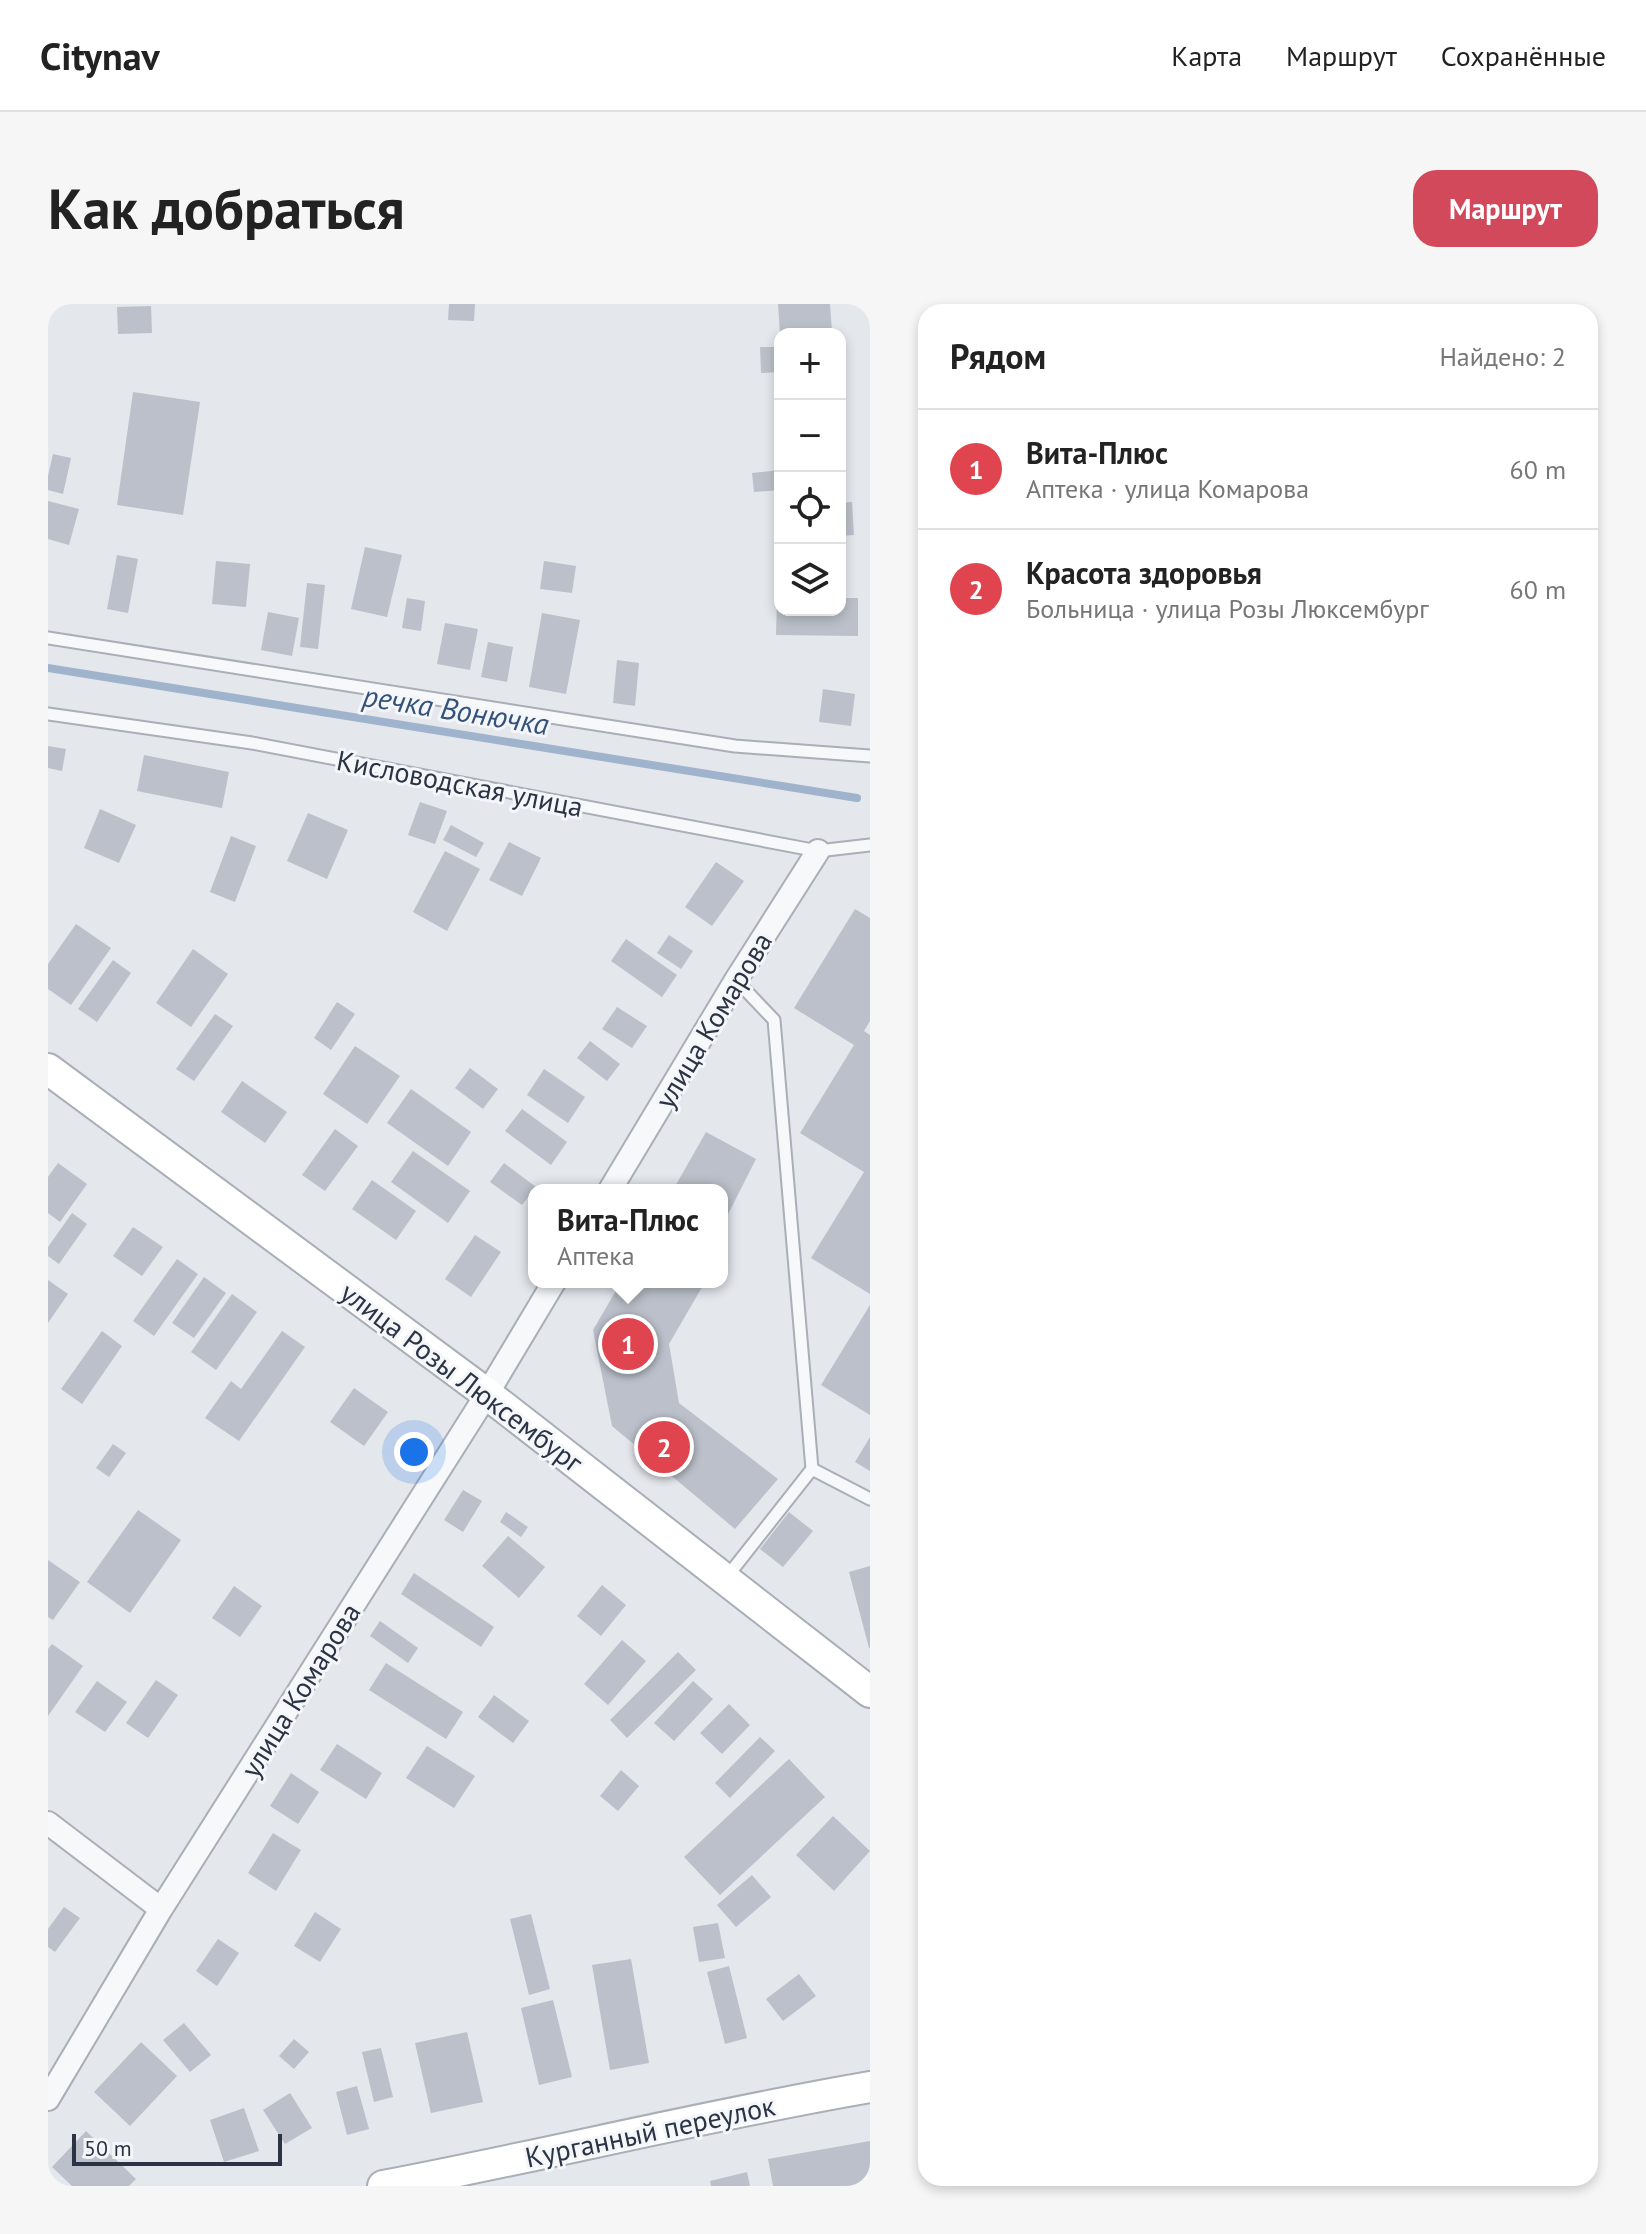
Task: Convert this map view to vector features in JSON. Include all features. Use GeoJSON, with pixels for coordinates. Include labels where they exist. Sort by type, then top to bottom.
{"type":"FeatureCollection","features":[{"type":"Feature","properties":{"kind":"street","name":"улица Комарова"},"geometry":{"type":"LineString","coordinates":[[614,1184],[736,980],[818,851]]}},
{"type":"Feature","properties":{"kind":"street","name":"улица Розы Люксембург"},"geometry":{"type":"LineString","coordinates":[[48,1069],[487,1394],[870,1692]]}},
{"type":"Feature","properties":{"kind":"street","name":"улица Комарова"},"geometry":{"type":"LineString","coordinates":[[48,2099],[161,1909],[487,1394],[550,1288]]}},
{"type":"Feature","properties":{"kind":"street"},"geometry":{"type":"LineString","coordinates":[[48,1823],[161,1909]]}},
{"type":"Feature","properties":{"kind":"street","name":"Курганный переулок"},"geometry":{"type":"LineString","coordinates":[[383,2186],[530,2158],[789,2101],[870,2087]]}},
{"type":"Feature","properties":{"kind":"lane"},"geometry":{"type":"LineString","coordinates":[[48,638],[735,746],[870,756]]}},
{"type":"Feature","properties":{"kind":"lane","name":"Кисловодская улица"},"geometry":{"type":"LineString","coordinates":[[48,714],[252,743],[818,851],[870,845]]}},
{"type":"Feature","properties":{"kind":"lane"},"geometry":{"type":"LineString","coordinates":[[725,1579],[812,1469],[774,1020],[736,980]]}},
{"type":"Feature","properties":{"kind":"lane"},"geometry":{"type":"LineString","coordinates":[[812,1469],[870,1499]]}},
{"type":"Feature","properties":{"kind":"building"},"geometry":{"type":"Polygon","coordinates":[[[449,304],[475,304],[474,321],[448,320],[449,304]]]}},
{"type":"Feature","properties":{"kind":"building"},"geometry":{"type":"Polygon","coordinates":[[[778,304],[830,304],[832,328],[780,328],[778,304]]]}},
{"type":"Feature","properties":{"kind":"building"},"geometry":{"type":"Polygon","coordinates":[[[151,306],[152,333],[118,334],[117,307],[151,306]]]}},
{"type":"Feature","properties":{"kind":"building"},"geometry":{"type":"Polygon","coordinates":[[[760,347],[774,347],[774,372],[761,373],[760,347]]]}},
{"type":"Feature","properties":{"kind":"building"},"geometry":{"type":"Polygon","coordinates":[[[133,392],[200,402],[183,515],[117,505],[133,392]]]}},
{"type":"Feature","properties":{"kind":"building"},"geometry":{"type":"Polygon","coordinates":[[[53,454],[71,458],[63,494],[48,490],[53,454]]]}},
{"type":"Feature","properties":{"kind":"building"},"geometry":{"type":"Polygon","coordinates":[[[774,471],[774,490],[754,492],[752,473],[774,471]]]}},
{"type":"Feature","properties":{"kind":"building"},"geometry":{"type":"Polygon","coordinates":[[[48,501],[79,509],[69,545],[48,539],[48,501]]]}},
{"type":"Feature","properties":{"kind":"building"},"geometry":{"type":"Polygon","coordinates":[[[846,502],[852,502],[854,535],[846,536],[846,502]]]}},
{"type":"Feature","properties":{"kind":"building"},"geometry":{"type":"Polygon","coordinates":[[[365,547],[402,555],[387,617],[351,609],[365,547]]]}},
{"type":"Feature","properties":{"kind":"building"},"geometry":{"type":"Polygon","coordinates":[[[117,555],[138,559],[128,613],[107,609],[117,555]]]}},
{"type":"Feature","properties":{"kind":"building"},"geometry":{"type":"Polygon","coordinates":[[[216,561],[250,564],[246,607],[212,604],[216,561]]]}},
{"type":"Feature","properties":{"kind":"building"},"geometry":{"type":"Polygon","coordinates":[[[544,561],[576,566],[572,593],[540,589],[544,561]]]}},
{"type":"Feature","properties":{"kind":"building"},"geometry":{"type":"Polygon","coordinates":[[[307,583],[325,585],[318,649],[300,647],[307,583]]]}},
{"type":"Feature","properties":{"kind":"building"},"geometry":{"type":"Polygon","coordinates":[[[407,598],[425,601],[421,631],[402,628],[407,598]]]}},
{"type":"Feature","properties":{"kind":"building"},"geometry":{"type":"Polygon","coordinates":[[[846,598],[858,598],[858,636],[776,635],[776,616],[846,616],[846,598]]]}},
{"type":"Feature","properties":{"kind":"building"},"geometry":{"type":"Polygon","coordinates":[[[268,612],[299,618],[292,656],[261,650],[268,612]]]}},
{"type":"Feature","properties":{"kind":"building"},"geometry":{"type":"Polygon","coordinates":[[[542,613],[580,620],[566,694],[529,687],[542,613]]]}},
{"type":"Feature","properties":{"kind":"building"},"geometry":{"type":"Polygon","coordinates":[[[445,623],[478,629],[470,670],[437,664],[445,623]]]}},
{"type":"Feature","properties":{"kind":"building"},"geometry":{"type":"Polygon","coordinates":[[[488,642],[513,647],[507,682],[481,677],[488,642]]]}},
{"type":"Feature","properties":{"kind":"building"},"geometry":{"type":"Polygon","coordinates":[[[617,660],[639,663],[635,706],[613,703],[617,660]]]}},
{"type":"Feature","properties":{"kind":"building"},"geometry":{"type":"Polygon","coordinates":[[[823,689],[855,694],[851,726],[819,722],[823,689]]]}},
{"type":"Feature","properties":{"kind":"building"},"geometry":{"type":"Polygon","coordinates":[[[48,746],[66,749],[62,771],[48,768],[48,746]]]}},
{"type":"Feature","properties":{"kind":"building"},"geometry":{"type":"Polygon","coordinates":[[[144,755],[229,772],[222,808],[137,791],[144,755]]]}},
{"type":"Feature","properties":{"kind":"building"},"geometry":{"type":"Polygon","coordinates":[[[420,802],[447,811],[435,844],[408,835],[420,802]]]}},
{"type":"Feature","properties":{"kind":"building"},"geometry":{"type":"Polygon","coordinates":[[[100,809],[136,825],[119,863],[84,848],[100,809]]]}},
{"type":"Feature","properties":{"kind":"building"},"geometry":{"type":"Polygon","coordinates":[[[308,813],[348,830],[327,879],[287,861],[308,813]]]}},
{"type":"Feature","properties":{"kind":"building"},"geometry":{"type":"Polygon","coordinates":[[[451,825],[484,843],[476,857],[443,840],[451,825]]]}},
{"type":"Feature","properties":{"kind":"building"},"geometry":{"type":"Polygon","coordinates":[[[231,836],[256,846],[235,902],[210,892],[231,836]]]}},
{"type":"Feature","properties":{"kind":"building"},"geometry":{"type":"Polygon","coordinates":[[[509,842],[541,858],[522,896],[489,880],[509,842]]]}},
{"type":"Feature","properties":{"kind":"building"},"geometry":{"type":"Polygon","coordinates":[[[445,851],[480,869],[447,931],[413,912],[445,851]]]}},
{"type":"Feature","properties":{"kind":"building"},"geometry":{"type":"Polygon","coordinates":[[[716,862],[744,881],[712,926],[685,907],[716,862]]]}},
{"type":"Feature","properties":{"kind":"building"},"geometry":{"type":"Polygon","coordinates":[[[855,909],[870,918],[870,1021],[864,1031],[870,1035],[870,1294],[811,1258],[864,1172],[800,1133],[854,1045],[794,1008],[855,909]]]}},
{"type":"Feature","properties":{"kind":"building"},"geometry":{"type":"Polygon","coordinates":[[[76,924],[111,948],[71,1005],[48,989],[48,964],[76,924]]]}},
{"type":"Feature","properties":{"kind":"building"},"geometry":{"type":"Polygon","coordinates":[[[669,935],[693,951],[681,969],[657,953],[669,935]]]}},
{"type":"Feature","properties":{"kind":"building"},"geometry":{"type":"Polygon","coordinates":[[[626,939],[677,975],[662,997],[611,961],[626,939]]]}},
{"type":"Feature","properties":{"kind":"building"},"geometry":{"type":"Polygon","coordinates":[[[193,949],[228,974],[191,1027],[156,1003],[193,949]]]}},
{"type":"Feature","properties":{"kind":"building"},"geometry":{"type":"Polygon","coordinates":[[[113,960],[131,973],[97,1022],[78,1009],[113,960]]]}},
{"type":"Feature","properties":{"kind":"building"},"geometry":{"type":"Polygon","coordinates":[[[337,1002],[355,1014],[331,1050],[314,1038],[337,1002]]]}},
{"type":"Feature","properties":{"kind":"building"},"geometry":{"type":"Polygon","coordinates":[[[617,1007],[647,1026],[632,1048],[602,1029],[617,1007]]]}},
{"type":"Feature","properties":{"kind":"building"},"geometry":{"type":"Polygon","coordinates":[[[215,1014],[233,1026],[194,1081],[176,1069],[215,1014]]]}},
{"type":"Feature","properties":{"kind":"building"},"geometry":{"type":"Polygon","coordinates":[[[590,1041],[620,1064],[607,1081],[577,1058],[590,1041]]]}},
{"type":"Feature","properties":{"kind":"building"},"geometry":{"type":"Polygon","coordinates":[[[355,1046],[400,1076],[367,1124],[323,1094],[355,1046]]]}},
{"type":"Feature","properties":{"kind":"building"},"geometry":{"type":"Polygon","coordinates":[[[470,1068],[498,1089],[483,1109],[455,1088],[470,1068]]]}},
{"type":"Feature","properties":{"kind":"building"},"geometry":{"type":"Polygon","coordinates":[[[544,1069],[585,1097],[568,1123],[527,1095],[544,1069]]]}},
{"type":"Feature","properties":{"kind":"building"},"geometry":{"type":"Polygon","coordinates":[[[242,1081],[287,1112],[265,1143],[221,1112],[242,1081]]]}},
{"type":"Feature","properties":{"kind":"building"},"geometry":{"type":"Polygon","coordinates":[[[411,1089],[471,1132],[448,1166],[387,1123],[411,1089]]]}},
{"type":"Feature","properties":{"kind":"building"},"geometry":{"type":"Polygon","coordinates":[[[522,1109],[567,1142],[551,1165],[505,1131],[522,1109]]]}},
{"type":"Feature","properties":{"kind":"building"},"geometry":{"type":"Polygon","coordinates":[[[335,1129],[358,1146],[325,1191],[302,1175],[335,1129]]]}},
{"type":"Feature","properties":{"kind":"building"},"geometry":{"type":"Polygon","coordinates":[[[706,1132],[756,1159],[728,1214],[728,1184],[676,1184],[706,1132]]]}},
{"type":"Feature","properties":{"kind":"building"},"geometry":{"type":"Polygon","coordinates":[[[413,1151],[470,1191],[448,1223],[391,1182],[413,1151]]]}},
{"type":"Feature","properties":{"kind":"building"},"geometry":{"type":"Polygon","coordinates":[[[58,1163],[87,1184],[60,1222],[48,1213],[48,1177],[58,1163]]]}},
{"type":"Feature","properties":{"kind":"building"},"geometry":{"type":"Polygon","coordinates":[[[504,1163],[532,1184],[528,1184],[528,1197],[522,1205],[490,1182],[504,1163]]]}},
{"type":"Feature","properties":{"kind":"building"},"geometry":{"type":"Polygon","coordinates":[[[372,1180],[416,1211],[396,1240],[352,1209],[372,1180]]]}},
{"type":"Feature","properties":{"kind":"building"},"geometry":{"type":"Polygon","coordinates":[[[72,1213],[87,1224],[59,1264],[48,1256],[48,1247],[72,1213]]]}},
{"type":"Feature","properties":{"kind":"building"},"geometry":{"type":"Polygon","coordinates":[[[133,1227],[163,1247],[142,1276],[113,1256],[133,1227]]]}},
{"type":"Feature","properties":{"kind":"building"},"geometry":{"type":"Polygon","coordinates":[[[475,1235],[501,1252],[471,1297],[445,1279],[475,1235]]]}},
{"type":"Feature","properties":{"kind":"building"},"geometry":{"type":"Polygon","coordinates":[[[177,1259],[198,1274],[154,1336],[133,1321],[177,1259]]]}},
{"type":"Feature","properties":{"kind":"building"},"geometry":{"type":"Polygon","coordinates":[[[204,1277],[226,1293],[194,1338],[172,1323],[204,1277]]]}},
{"type":"Feature","properties":{"kind":"building"},"geometry":{"type":"Polygon","coordinates":[[[48,1280],[68,1294],[48,1323],[48,1280]]]}},
{"type":"Feature","properties":{"kind":"building"},"geometry":{"type":"Polygon","coordinates":[[[618,1288],[702,1288],[669,1344],[679,1403],[778,1479],[735,1529],[612,1426],[593,1330],[618,1288]]]}},
{"type":"Feature","properties":{"kind":"building"},"geometry":{"type":"Polygon","coordinates":[[[232,1294],[257,1312],[216,1370],[191,1352],[232,1294]]]}},
{"type":"Feature","properties":{"kind":"building"},"geometry":{"type":"Polygon","coordinates":[[[870,1305],[870,1415],[821,1385],[870,1305]]]}},
{"type":"Feature","properties":{"kind":"building"},"geometry":{"type":"Polygon","coordinates":[[[102,1331],[122,1346],[82,1404],[61,1389],[102,1331]]]}},
{"type":"Feature","properties":{"kind":"building"},"geometry":{"type":"Polygon","coordinates":[[[282,1331],[305,1347],[239,1441],[205,1418],[231,1381],[241,1389],[282,1331]]]}},
{"type":"Feature","properties":{"kind":"building"},"geometry":{"type":"Polygon","coordinates":[[[354,1388],[388,1412],[364,1446],[330,1422],[354,1388]]]}},
{"type":"Feature","properties":{"kind":"building"},"geometry":{"type":"Polygon","coordinates":[[[870,1437],[870,1471],[855,1462],[870,1437]]]}},
{"type":"Feature","properties":{"kind":"building"},"geometry":{"type":"Polygon","coordinates":[[[113,1444],[126,1453],[109,1477],[96,1468],[113,1444]]]}},
{"type":"Feature","properties":{"kind":"building"},"geometry":{"type":"Polygon","coordinates":[[[463,1490],[482,1501],[463,1532],[444,1520],[463,1490]]]}},
{"type":"Feature","properties":{"kind":"building"},"geometry":{"type":"Polygon","coordinates":[[[138,1510],[181,1540],[130,1613],[87,1582],[138,1510]]]}},
{"type":"Feature","properties":{"kind":"building"},"geometry":{"type":"Polygon","coordinates":[[[506,1512],[528,1527],[521,1537],[500,1522],[506,1512]]]}},
{"type":"Feature","properties":{"kind":"building"},"geometry":{"type":"Polygon","coordinates":[[[789,1512],[813,1531],[783,1567],[760,1549],[789,1512]]]}},
{"type":"Feature","properties":{"kind":"building"},"geometry":{"type":"Polygon","coordinates":[[[508,1536],[545,1567],[519,1598],[482,1566],[508,1536]]]}},
{"type":"Feature","properties":{"kind":"building"},"geometry":{"type":"Polygon","coordinates":[[[48,1560],[80,1582],[53,1620],[48,1617],[48,1560]]]}},
{"type":"Feature","properties":{"kind":"building"},"geometry":{"type":"Polygon","coordinates":[[[870,1566],[870,1648],[869,1648],[849,1572],[870,1566]]]}},
{"type":"Feature","properties":{"kind":"building"},"geometry":{"type":"Polygon","coordinates":[[[414,1573],[494,1627],[481,1647],[401,1594],[414,1573]]]}},
{"type":"Feature","properties":{"kind":"building"},"geometry":{"type":"Polygon","coordinates":[[[602,1585],[626,1605],[601,1636],[577,1616],[602,1585]]]}},
{"type":"Feature","properties":{"kind":"building"},"geometry":{"type":"Polygon","coordinates":[[[234,1586],[262,1606],[240,1637],[212,1618],[234,1586]]]}},
{"type":"Feature","properties":{"kind":"building"},"geometry":{"type":"Polygon","coordinates":[[[380,1621],[418,1648],[408,1663],[370,1636],[380,1621]]]}},
{"type":"Feature","properties":{"kind":"building"},"geometry":{"type":"Polygon","coordinates":[[[622,1640],[646,1661],[608,1705],[584,1684],[622,1640]]]}},
{"type":"Feature","properties":{"kind":"building"},"geometry":{"type":"Polygon","coordinates":[[[52,1644],[83,1666],[48,1716],[48,1649],[52,1644]]]}},
{"type":"Feature","properties":{"kind":"building"},"geometry":{"type":"Polygon","coordinates":[[[678,1652],[696,1670],[627,1738],[610,1720],[678,1652]]]}},
{"type":"Feature","properties":{"kind":"building"},"geometry":{"type":"Polygon","coordinates":[[[386,1663],[463,1712],[446,1739],[369,1690],[386,1663]]]}},
{"type":"Feature","properties":{"kind":"building"},"geometry":{"type":"Polygon","coordinates":[[[156,1680],[178,1695],[148,1738],[126,1723],[156,1680]]]}},
{"type":"Feature","properties":{"kind":"building"},"geometry":{"type":"Polygon","coordinates":[[[97,1681],[127,1702],[105,1732],[75,1712],[97,1681]]]}},
{"type":"Feature","properties":{"kind":"building"},"geometry":{"type":"Polygon","coordinates":[[[693,1681],[713,1699],[674,1741],[654,1723],[693,1681]]]}},
{"type":"Feature","properties":{"kind":"building"},"geometry":{"type":"Polygon","coordinates":[[[494,1695],[529,1721],[513,1743],[478,1717],[494,1695]]]}},
{"type":"Feature","properties":{"kind":"building"},"geometry":{"type":"Polygon","coordinates":[[[729,1704],[750,1725],[722,1754],[700,1733],[729,1704]]]}},
{"type":"Feature","properties":{"kind":"building"},"geometry":{"type":"Polygon","coordinates":[[[760,1737],[775,1751],[730,1798],[715,1783],[760,1737]]]}},
{"type":"Feature","properties":{"kind":"building"},"geometry":{"type":"Polygon","coordinates":[[[337,1744],[382,1773],[366,1799],[320,1770],[337,1744]]]}},
{"type":"Feature","properties":{"kind":"building"},"geometry":{"type":"Polygon","coordinates":[[[427,1746],[475,1776],[454,1808],[406,1778],[427,1746]]]}},
{"type":"Feature","properties":{"kind":"building"},"geometry":{"type":"Polygon","coordinates":[[[789,1759],[825,1797],[720,1895],[684,1857],[789,1759]]]}},
{"type":"Feature","properties":{"kind":"building"},"geometry":{"type":"Polygon","coordinates":[[[621,1770],[639,1786],[618,1811],[600,1796],[621,1770]]]}},
{"type":"Feature","properties":{"kind":"building"},"geometry":{"type":"Polygon","coordinates":[[[291,1773],[319,1792],[298,1824],[270,1806],[291,1773]]]}},
{"type":"Feature","properties":{"kind":"building"},"geometry":{"type":"Polygon","coordinates":[[[833,1816],[870,1851],[834,1891],[796,1855],[833,1816]]]}},
{"type":"Feature","properties":{"kind":"building"},"geometry":{"type":"Polygon","coordinates":[[[273,1833],[301,1850],[276,1891],[248,1873],[273,1833]]]}},
{"type":"Feature","properties":{"kind":"building"},"geometry":{"type":"Polygon","coordinates":[[[752,1875],[771,1897],[736,1927],[717,1905],[752,1875]]]}},
{"type":"Feature","properties":{"kind":"building"},"geometry":{"type":"Polygon","coordinates":[[[64,1907],[80,1918],[55,1952],[48,1947],[48,1929],[64,1907]]]}},
{"type":"Feature","properties":{"kind":"building"},"geometry":{"type":"Polygon","coordinates":[[[315,1912],[341,1929],[320,1962],[294,1946],[315,1912]]]}},
{"type":"Feature","properties":{"kind":"building"},"geometry":{"type":"Polygon","coordinates":[[[531,1914],[550,1989],[529,1995],[510,1919],[531,1914]]]}},
{"type":"Feature","properties":{"kind":"building"},"geometry":{"type":"Polygon","coordinates":[[[718,1923],[725,1958],[699,1962],[693,1927],[718,1923]]]}},
{"type":"Feature","properties":{"kind":"building"},"geometry":{"type":"Polygon","coordinates":[[[218,1939],[239,1953],[217,1986],[196,1971],[218,1939]]]}},
{"type":"Feature","properties":{"kind":"building"},"geometry":{"type":"Polygon","coordinates":[[[631,1959],[649,2063],[610,2070],[592,1965],[631,1959]]]}},
{"type":"Feature","properties":{"kind":"building"},"geometry":{"type":"Polygon","coordinates":[[[729,1966],[747,2038],[725,2044],[707,1972],[729,1966]]]}},
{"type":"Feature","properties":{"kind":"building"},"geometry":{"type":"Polygon","coordinates":[[[799,1974],[816,1996],[783,2021],[766,1999],[799,1974]]]}},
{"type":"Feature","properties":{"kind":"building"},"geometry":{"type":"Polygon","coordinates":[[[553,2000],[572,2077],[539,2085],[521,2008],[553,2000]]]}},
{"type":"Feature","properties":{"kind":"building"},"geometry":{"type":"Polygon","coordinates":[[[184,2023],[211,2055],[190,2072],[163,2040],[184,2023]]]}},
{"type":"Feature","properties":{"kind":"building"},"geometry":{"type":"Polygon","coordinates":[[[467,2032],[483,2102],[431,2113],[415,2043],[467,2032]]]}},
{"type":"Feature","properties":{"kind":"building"},"geometry":{"type":"Polygon","coordinates":[[[294,2039],[309,2052],[294,2069],[279,2056],[294,2039]]]}},
{"type":"Feature","properties":{"kind":"building"},"geometry":{"type":"Polygon","coordinates":[[[141,2042],[177,2076],[130,2126],[94,2092],[141,2042]]]}},
{"type":"Feature","properties":{"kind":"building"},"geometry":{"type":"Polygon","coordinates":[[[381,2048],[393,2097],[374,2102],[362,2052],[381,2048]]]}},
{"type":"Feature","properties":{"kind":"building"},"geometry":{"type":"Polygon","coordinates":[[[357,2086],[369,2129],[347,2135],[336,2092],[357,2086]]]}},
{"type":"Feature","properties":{"kind":"building"},"geometry":{"type":"Polygon","coordinates":[[[290,2093],[312,2128],[285,2144],[263,2110],[290,2093]]]}},
{"type":"Feature","properties":{"kind":"building"},"geometry":{"type":"Polygon","coordinates":[[[244,2108],[259,2151],[224,2162],[210,2120],[244,2108]]]}},
{"type":"Feature","properties":{"kind":"building"},"geometry":{"type":"Polygon","coordinates":[[[86,2131],[136,2179],[129,2186],[72,2186],[52,2167],[86,2131]]]}},
{"type":"Feature","properties":{"kind":"building"},"geometry":{"type":"Polygon","coordinates":[[[870,2141],[870,2184],[773,2186],[768,2159],[870,2141]]]}},
{"type":"Feature","properties":{"kind":"building"},"geometry":{"type":"Polygon","coordinates":[[[747,2172],[750,2186],[711,2186],[710,2181],[747,2172]]]}},
{"type":"Feature","properties":{"kind":"waterway","name":"речка Вонючка"},"geometry":{"type":"LineString","coordinates":[[48,668],[857,798]]}},
{"type":"Feature","properties":{"kind":"place","name":"Вита-Плюс"},"geometry":{"type":"Point","coordinates":[628,1344]}},
{"type":"Feature","properties":{"kind":"place","name":"Красота здоровья"},"geometry":{"type":"Point","coordinates":[664,1447]}}]}
